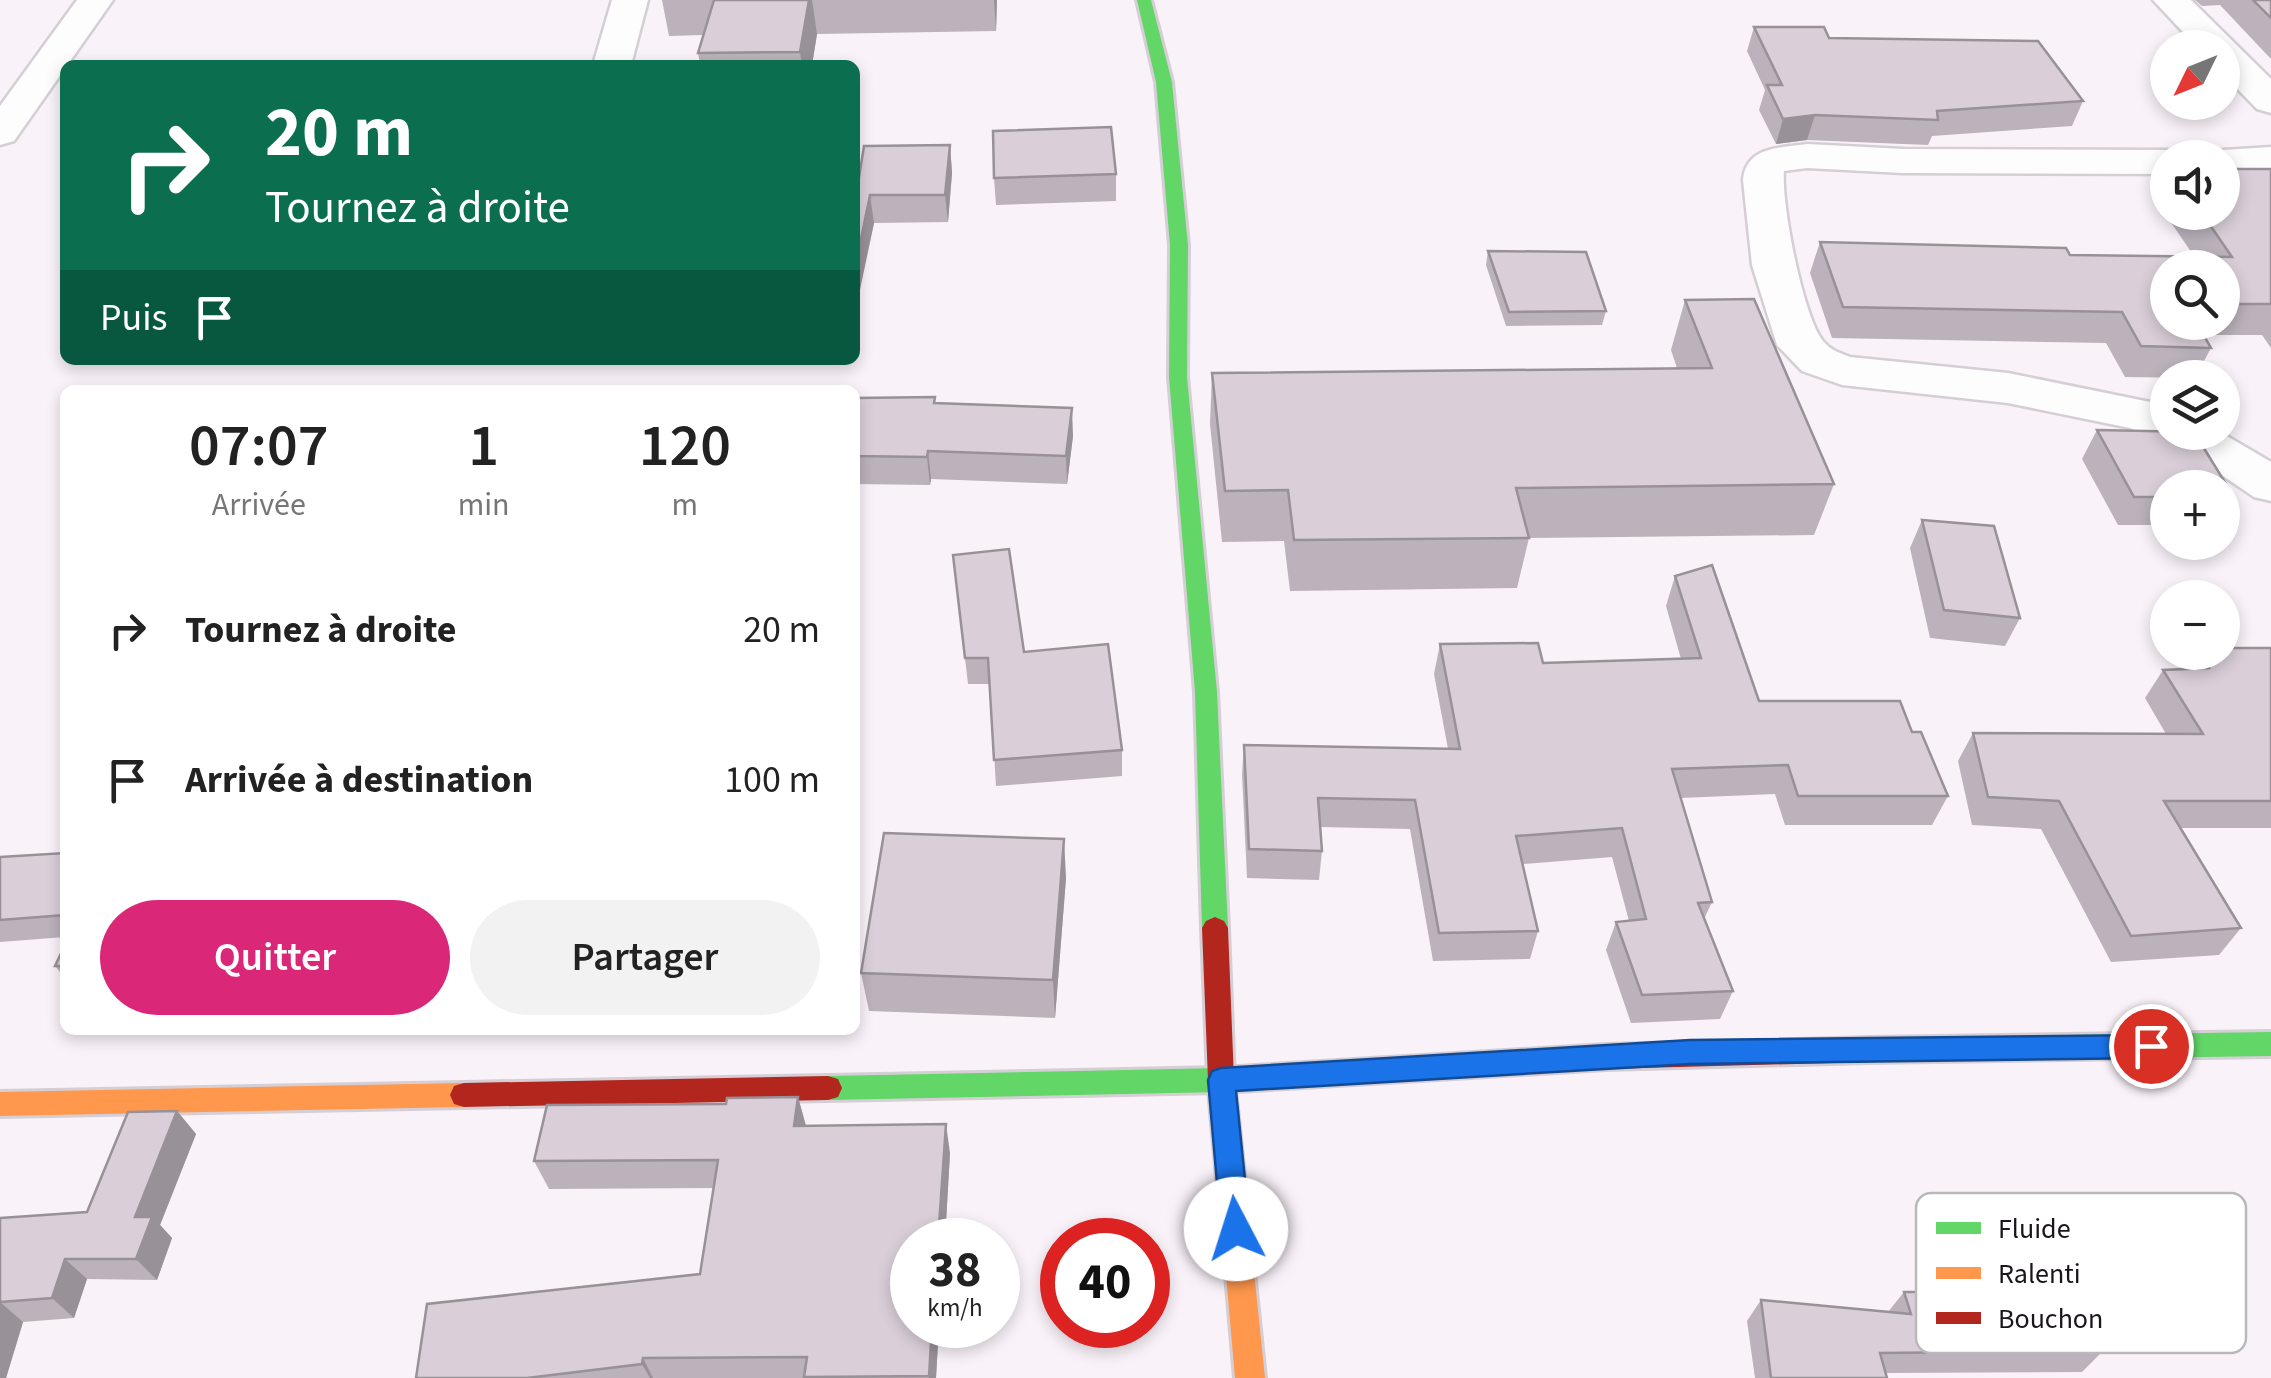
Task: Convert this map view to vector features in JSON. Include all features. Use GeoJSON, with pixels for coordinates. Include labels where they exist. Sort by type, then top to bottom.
{"type":"FeatureCollection","features":[{"type":"Feature","properties":{"kind":"street"},"geometry":{"type":"LineString","coordinates":[[0,133],[95,0]]}},
{"type":"Feature","properties":{"kind":"street"},"geometry":{"type":"LineString","coordinates":[[613,60],[630,0]]}},
{"type":"Feature","properties":{"kind":"street"},"geometry":{"type":"LineString","coordinates":[[1144,0],[1164,82],[1179,245],[1178,377],[1206,692],[1221,1080],[1250,1378]]}},
{"type":"Feature","properties":{"kind":"street"},"geometry":{"type":"LineString","coordinates":[[2171,0],[2201,30]]}},
{"type":"Feature","properties":{"kind":"street"},"geometry":{"type":"LineString","coordinates":[[2240,69],[2271,101]]}},
{"type":"Feature","properties":{"kind":"street"},"geometry":{"type":"LineString","coordinates":[[2150,162],[1795,156],[1772,161],[1764,168],[1763,180],[1774,265],[1800,345],[1818,361],[1842,371],[2008,388],[2150,417]]}},
{"type":"Feature","properties":{"kind":"street"},"geometry":{"type":"LineString","coordinates":[[2240,160],[2271,159]]}},
{"type":"Feature","properties":{"kind":"street"},"geometry":{"type":"LineString","coordinates":[[2216,450],[2271,484]]}},
{"type":"Feature","properties":{"kind":"street"},"geometry":{"type":"LineString","coordinates":[[0,1104],[1221,1080],[1690,1052],[2271,1044]]}},
{"type":"Feature","properties":{"kind":"building"},"geometry":{"type":"Polygon","coordinates":[[[714,0],[809,0],[800,52],[698,53],[714,0]]]}},
{"type":"Feature","properties":{"kind":"building"},"geometry":{"type":"Polygon","coordinates":[[[2253,0],[2271,0],[2271,18],[2253,0]]]}},
{"type":"Feature","properties":{"kind":"building"},"geometry":{"type":"Polygon","coordinates":[[[1754,27],[1824,27],[1829,38],[2038,41],[2083,101],[1937,111],[1938,120],[1815,115],[1783,119],[1767,85],[1782,85],[1754,27]]]}},
{"type":"Feature","properties":{"kind":"building"},"geometry":{"type":"Polygon","coordinates":[[[1111,127],[1116,174],[994,178],[993,131],[1111,127]]]}},
{"type":"Feature","properties":{"kind":"building"},"geometry":{"type":"Polygon","coordinates":[[[950,145],[945,195],[870,195],[860,244],[860,171],[864,146],[950,145]]]}},
{"type":"Feature","properties":{"kind":"building"},"geometry":{"type":"Polygon","coordinates":[[[2240,169],[2271,169],[2271,304],[2240,304],[2240,250],[2227,250],[2213,230],[2240,230],[2240,169]]]}},
{"type":"Feature","properties":{"kind":"building"},"geometry":{"type":"Polygon","coordinates":[[[1820,242],[2066,248],[2070,255],[2150,256],[2150,340],[2206,340],[2211,348],[2141,346],[2122,312],[1843,307],[1820,242]]]}},
{"type":"Feature","properties":{"kind":"building"},"geometry":{"type":"Polygon","coordinates":[[[1488,251],[1586,252],[1606,311],[1509,312],[1488,251]]]}},
{"type":"Feature","properties":{"kind":"building"},"geometry":{"type":"Polygon","coordinates":[[[1754,299],[1834,484],[1516,488],[1529,538],[1294,540],[1288,490],[1225,491],[1212,373],[1712,368],[1685,300],[1754,299]]]}},
{"type":"Feature","properties":{"kind":"building"},"geometry":{"type":"Polygon","coordinates":[[[935,397],[934,403],[1072,408],[1066,456],[928,451],[927,457],[860,456],[860,398],[935,397]]]}},
{"type":"Feature","properties":{"kind":"building"},"geometry":{"type":"Polygon","coordinates":[[[2097,430],[2150,431],[2150,450],[2205,450],[2217,470],[2150,470],[2150,497],[2134,497],[2097,430]]]}},
{"type":"Feature","properties":{"kind":"building"},"geometry":{"type":"Polygon","coordinates":[[[1922,520],[1994,526],[2020,618],[1944,610],[1922,520]]]}},
{"type":"Feature","properties":{"kind":"building"},"geometry":{"type":"Polygon","coordinates":[[[1009,549],[1024,652],[1108,644],[1122,750],[994,760],[988,658],[965,658],[953,555],[1009,549]]]}},
{"type":"Feature","properties":{"kind":"building"},"geometry":{"type":"Polygon","coordinates":[[[1712,565],[1759,701],[1900,701],[1912,732],[1921,732],[1948,796],[1798,796],[1788,765],[1672,769],[1712,902],[1698,903],[1733,991],[1642,995],[1616,922],[1646,919],[1622,828],[1516,836],[1538,931],[1439,933],[1415,800],[1318,798],[1322,851],[1249,849],[1244,745],[1460,749],[1440,644],[1538,643],[1543,663],[1701,658],[1675,576],[1712,565]]]}},
{"type":"Feature","properties":{"kind":"building"},"geometry":{"type":"Polygon","coordinates":[[[2240,648],[2271,648],[2271,801],[2164,801],[2241,928],[2131,936],[2059,801],[1988,797],[1973,733],[2203,734],[2163,670],[2240,670],[2240,648]]]}},
{"type":"Feature","properties":{"kind":"building"},"geometry":{"type":"Polygon","coordinates":[[[884,833],[1064,839],[1053,980],[861,973],[884,833]]]}},
{"type":"Feature","properties":{"kind":"building"},"geometry":{"type":"Polygon","coordinates":[[[60,853],[60,915],[0,920],[0,857],[60,853]]]}},
{"type":"Feature","properties":{"kind":"building"},"geometry":{"type":"Polygon","coordinates":[[[798,1097],[794,1126],[946,1124],[940,1218],[890,1218],[890,1348],[931,1348],[929,1376],[804,1377],[807,1357],[643,1358],[642,1364],[527,1378],[416,1378],[427,1304],[700,1274],[718,1160],[534,1161],[547,1105],[726,1104],[727,1098],[798,1097]]]}},
{"type":"Feature","properties":{"kind":"building"},"geometry":{"type":"Polygon","coordinates":[[[177,1111],[135,1217],[152,1217],[136,1259],[65,1259],[52,1298],[0,1302],[0,1218],[87,1212],[128,1112],[177,1111]]]}},
{"type":"Feature","properties":{"kind":"building"},"geometry":{"type":"Polygon","coordinates":[[[1904,1292],[1916,1292],[1916,1353],[1880,1353],[1887,1378],[1771,1378],[1761,1300],[1911,1314],[1904,1292]]]}},
{"type":"Feature","properties":{"kind":"traffic: fast"},"geometry":{"type":"LineString","coordinates":[[1144,0],[1164,82],[1179,245],[1178,377],[1206,692],[1215,928]]}},
{"type":"Feature","properties":{"kind":"traffic: fast"},"geometry":{"type":"LineString","coordinates":[[1869,1050],[2271,1044]]}},
{"type":"Feature","properties":{"kind":"traffic: fast"},"geometry":{"type":"LineString","coordinates":[[828,1088],[1221,1080],[1606,1057]]}},
{"type":"Feature","properties":{"kind":"traffic: slow"},"geometry":{"type":"LineString","coordinates":[[0,1104],[464,1095]]}},
{"type":"Feature","properties":{"kind":"traffic: slow"},"geometry":{"type":"LineString","coordinates":[[1238,1252],[1250,1378]]}},
{"type":"Feature","properties":{"kind":"traffic: jam"},"geometry":{"type":"LineString","coordinates":[[1215,928],[1221,1080],[1238,1252]]}},
{"type":"Feature","properties":{"kind":"traffic: jam"},"geometry":{"type":"LineString","coordinates":[[1606,1057],[1869,1050]]}},
{"type":"Feature","properties":{"kind":"traffic: jam"},"geometry":{"type":"LineString","coordinates":[[464,1095],[828,1088]]}},
{"type":"Feature","properties":{"kind":"route"},"geometry":{"type":"LineString","coordinates":[[1236,1229],[1221,1080],[1690,1052],[2151,1046]]}}]}
